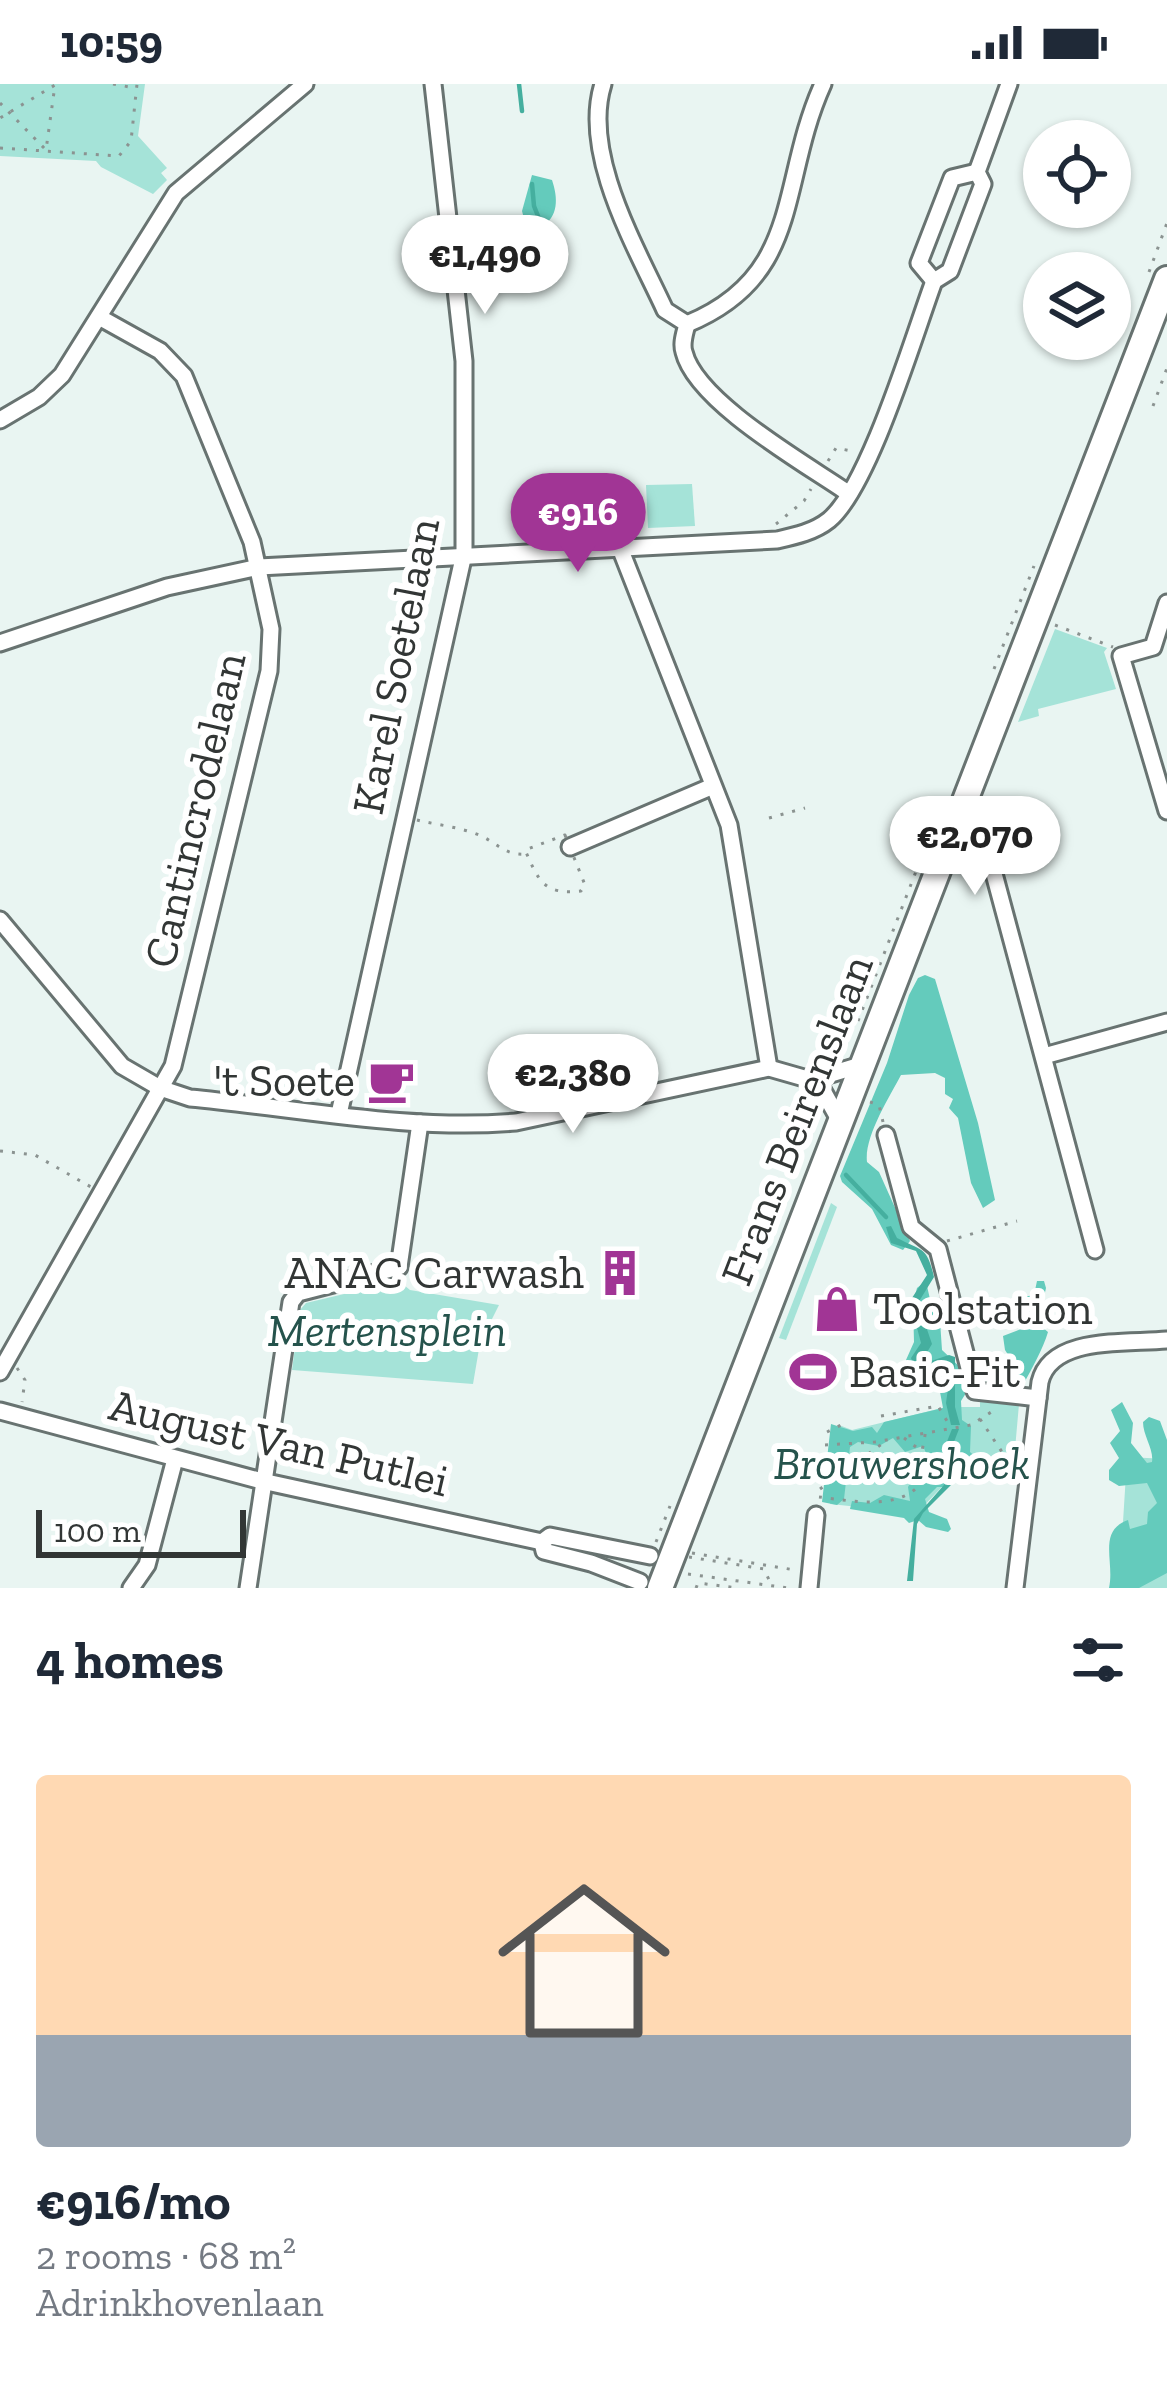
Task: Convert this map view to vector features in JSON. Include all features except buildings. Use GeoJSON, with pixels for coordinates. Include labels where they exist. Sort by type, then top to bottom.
{"type":"FeatureCollection","features":[{"type":"Feature","properties":{"kind":"main road","name":"Frans Beirenslaan"},"geometry":{"type":"LineString","coordinates":[[650,1585],[841,1123],[1167,279]]}},
{"type":"Feature","properties":{"kind":"street"},"geometry":{"type":"LineString","coordinates":[[0,420],[52,385],[176,194],[305,84]]}},
{"type":"Feature","properties":{"kind":"street","name":"Karel Soetelaan"},"geometry":{"type":"LineString","coordinates":[[340,1114],[464,554],[464,361],[433,84]]}},
{"type":"Feature","properties":{"kind":"street"},"geometry":{"type":"LineString","coordinates":[[603,84],[597,116],[599,148],[609,180],[665,310],[687,324]]}},
{"type":"Feature","properties":{"kind":"street"},"geometry":{"type":"LineString","coordinates":[[687,324],[744,292],[765,266],[778,238],[802,134],[823,84]]}},
{"type":"Feature","properties":{"kind":"street"},"geometry":{"type":"LineString","coordinates":[[0,643],[167,587],[259,567],[756,541],[817,528],[835,514],[867,461],[934,281],[950,272],[983,184],[977,172],[1009,84]]}},
{"type":"Feature","properties":{"kind":"street"},"geometry":{"type":"LineString","coordinates":[[934,281],[920,263],[952,178],[977,172]]}},
{"type":"Feature","properties":{"kind":"street","name":"Cantincrodelaan"},"geometry":{"type":"LineString","coordinates":[[3,1367],[172,1066],[269,671],[271,629],[259,567],[184,376],[160,351],[99,317]]}},
{"type":"Feature","properties":{"kind":"street"},"geometry":{"type":"LineString","coordinates":[[687,324],[683,352],[709,391],[743,421],[848,493]]}},
{"type":"Feature","properties":{"kind":"street"},"geometry":{"type":"LineString","coordinates":[[620,548],[729,825],[769,1068]]}},
{"type":"Feature","properties":{"kind":"street"},"geometry":{"type":"LineString","coordinates":[[1167,603],[1153,647],[1121,656],[1167,811]]}},
{"type":"Feature","properties":{"kind":"street"},"geometry":{"type":"LineString","coordinates":[[570,847],[713,786]]}},
{"type":"Feature","properties":{"kind":"street"},"geometry":{"type":"LineString","coordinates":[[989,855],[1096,1250]]}},
{"type":"Feature","properties":{"kind":"street"},"geometry":{"type":"LineString","coordinates":[[0,920],[122,1066],[190,1099],[420,1123],[516,1121],[769,1068],[812,1080],[841,1123]]}},
{"type":"Feature","properties":{"kind":"street"},"geometry":{"type":"LineString","coordinates":[[1044,1056],[1167,1022]]}},
{"type":"Feature","properties":{"kind":"street"},"geometry":{"type":"LineString","coordinates":[[812,1080],[864,1064]]}},
{"type":"Feature","properties":{"kind":"street"},"geometry":{"type":"LineString","coordinates":[[248,1588],[291,1302],[298,1293],[399,1267],[420,1123]]}},
{"type":"Feature","properties":{"kind":"street"},"geometry":{"type":"LineString","coordinates":[[886,1135],[911,1227],[934,1245],[975,1391],[1038,1398]]}},
{"type":"Feature","properties":{"kind":"street"},"geometry":{"type":"LineString","coordinates":[[1016,1588],[1038,1398],[1047,1365],[1076,1348],[1167,1340]]}},
{"type":"Feature","properties":{"kind":"street","name":"August Van Putlei"},"geometry":{"type":"LineString","coordinates":[[0,1411],[262,1481],[542,1542],[550,1536],[650,1556]]}},
{"type":"Feature","properties":{"kind":"street"},"geometry":{"type":"LineString","coordinates":[[131,1588],[147,1565],[175,1459]]}},
{"type":"Feature","properties":{"kind":"street"},"geometry":{"type":"LineString","coordinates":[[808,1582],[818,1506]]}},
{"type":"Feature","properties":{"kind":"street","name":"August Van Putlei"},"geometry":{"type":"LineString","coordinates":[[542,1542],[544,1551],[650,1585]]}},
{"type":"Feature","properties":{"kind":"path"},"geometry":{"type":"LineString","coordinates":[[0,148],[118,156],[130,141],[137,86],[113,84]]}},
{"type":"Feature","properties":{"kind":"path"},"geometry":{"type":"LineString","coordinates":[[0,118],[55,85],[46,150]]}},
{"type":"Feature","properties":{"kind":"path"},"geometry":{"type":"LineString","coordinates":[[0,103],[46,150]]}},
{"type":"Feature","properties":{"kind":"path"},"geometry":{"type":"LineString","coordinates":[[1153,406],[1167,368]]}},
{"type":"Feature","properties":{"kind":"path"},"geometry":{"type":"LineString","coordinates":[[1148,372],[1163,377]]}},
{"type":"Feature","properties":{"kind":"path"},"geometry":{"type":"LineString","coordinates":[[756,541],[803,500],[815,482],[821,486],[831,470],[825,466],[836,448],[843,447],[867,461]]}},
{"type":"Feature","properties":{"kind":"path"},"geometry":{"type":"LineString","coordinates":[[1051,623],[1120,650],[1121,656]]}},
{"type":"Feature","properties":{"kind":"path"},"geometry":{"type":"LineString","coordinates":[[770,818],[805,808]]}},
{"type":"Feature","properties":{"kind":"path"},"geometry":{"type":"LineString","coordinates":[[403,817],[481,836],[501,849],[526,854]]}},
{"type":"Feature","properties":{"kind":"path"},"geometry":{"type":"LineString","coordinates":[[565,835],[570,847],[584,884],[581,891],[560,893],[538,881],[525,850],[565,835]]}},
{"type":"Feature","properties":{"kind":"path"},"geometry":{"type":"LineString","coordinates":[[866,1101],[879,1105],[886,1135]]}},
{"type":"Feature","properties":{"kind":"path"},"geometry":{"type":"LineString","coordinates":[[0,1151],[35,1155],[103,1193]]}},
{"type":"Feature","properties":{"kind":"path"},"geometry":{"type":"LineString","coordinates":[[934,1245],[1017,1221]]}},
{"type":"Feature","properties":{"kind":"path"},"geometry":{"type":"LineString","coordinates":[[3,1367],[20,1369],[25,1380],[18,1416]]}},
{"type":"Feature","properties":{"kind":"path"},"geometry":{"type":"LineString","coordinates":[[881,1416],[938,1406],[951,1427]]}},
{"type":"Feature","properties":{"kind":"path"},"geometry":{"type":"LineString","coordinates":[[825,1445],[971,1425],[998,1408]]}},
{"type":"Feature","properties":{"kind":"path"},"geometry":{"type":"LineString","coordinates":[[979,1418],[1004,1455],[1011,1456]]}},
{"type":"Feature","properties":{"kind":"path"},"geometry":{"type":"LineString","coordinates":[[826,1432],[843,1424]]}},
{"type":"Feature","properties":{"kind":"path"},"geometry":{"type":"LineString","coordinates":[[818,1506],[884,1503],[903,1496],[924,1481],[926,1430]]}},
{"type":"Feature","properties":{"kind":"path"},"geometry":{"type":"LineString","coordinates":[[902,1437],[922,1451]]}},
{"type":"Feature","properties":{"kind":"path"},"geometry":{"type":"LineString","coordinates":[[820,1489],[888,1440]]}},
{"type":"Feature","properties":{"kind":"path"},"geometry":{"type":"LineString","coordinates":[[771,1586],[764,1569],[689,1555],[808,1582]]}},
{"type":"Feature","properties":{"kind":"path"},"geometry":{"type":"LineString","coordinates":[[688,1574],[788,1588]]}},
{"type":"Feature","properties":{"kind":"path"},"geometry":{"type":"LineString","coordinates":[[696,1588],[698,1582],[738,1588]]}},
{"type":"Feature","properties":{"kind":"green space"},"geometry":{"type":"Polygon","coordinates":[[[0,84],[145,84],[138,136],[167,168],[161,173],[167,180],[153,194],[96,161],[0,156],[0,84]]]}},
{"type":"Feature","properties":{"kind":"green space"},"geometry":{"type":"Polygon","coordinates":[[[692,484],[695,526],[648,528],[646,485],[692,484]]]}},
{"type":"Feature","properties":{"kind":"green space"},"geometry":{"type":"Polygon","coordinates":[[[1055,629],[1107,648],[1104,652],[1116,689],[1038,709],[1039,716],[1018,722],[1055,629]]]}},
{"type":"Feature","properties":{"kind":"green space"},"geometry":{"type":"Polygon","coordinates":[[[831,1203],[837,1207],[786,1340],[779,1338],[831,1203]]]}},
{"type":"Feature","properties":{"kind":"green space","name":"Mertensplein"},"geometry":{"type":"Polygon","coordinates":[[[399,1281],[410,1290],[499,1305],[480,1343],[473,1384],[292,1370],[300,1310],[306,1303],[399,1281]]]}},
{"type":"Feature","properties":{"kind":"green space","name":"Brouwershoek"},"geometry":{"type":"Polygon","coordinates":[[[980,1400],[1019,1404],[1013,1472],[959,1469],[917,1513],[830,1504],[839,1425],[852,1430],[946,1407],[980,1407],[980,1400]]]}},
{"type":"Feature","properties":{"kind":"green space"},"geometry":{"type":"Polygon","coordinates":[[[1127,1457],[1167,1459],[1167,1588],[1119,1588],[1127,1457]]]}},
{"type":"Feature","properties":{"kind":"shaded area"},"geometry":{"type":"Polygon","coordinates":[[[532,175],[552,180],[555,194],[554,212],[541,227],[540,239],[529,238],[522,211],[532,175]]]}},
{"type":"Feature","properties":{"kind":"shaded area"},"geometry":{"type":"Polygon","coordinates":[[[925,975],[935,979],[978,1123],[995,1200],[983,1208],[971,1183],[958,1118],[949,1108],[953,1099],[945,1094],[945,1078],[935,1073],[901,1075],[873,1130],[867,1162],[879,1172],[910,1241],[903,1250],[891,1245],[872,1209],[840,1176],[887,1063],[909,995],[925,975]]]}},
{"type":"Feature","properties":{"kind":"shaded area"},"geometry":{"type":"Polygon","coordinates":[[[891,1226],[897,1238],[922,1251],[929,1260],[934,1277],[918,1303],[932,1344],[923,1359],[955,1357],[955,1407],[960,1425],[951,1425],[946,1403],[951,1367],[947,1362],[931,1369],[914,1366],[911,1358],[921,1343],[910,1301],[927,1275],[916,1251],[891,1243],[886,1227],[891,1226]]]}},
{"type":"Feature","properties":{"kind":"shaded area"},"geometry":{"type":"Polygon","coordinates":[[[1037,1281],[1044,1281],[1046,1288],[1035,1306],[1036,1322],[1048,1332],[1043,1345],[1023,1385],[995,1386],[986,1374],[995,1372],[1010,1379],[1018,1370],[1005,1350],[1003,1336],[1026,1327],[1023,1297],[1034,1295],[1037,1281]]]}},
{"type":"Feature","properties":{"kind":"shaded area"},"geometry":{"type":"Polygon","coordinates":[[[922,1284],[927,1286],[940,1321],[942,1350],[962,1369],[966,1393],[961,1401],[962,1420],[971,1426],[970,1452],[978,1459],[1000,1456],[1013,1466],[1011,1478],[959,1471],[948,1487],[937,1487],[925,1499],[929,1512],[947,1519],[948,1532],[918,1520],[909,1523],[904,1518],[850,1509],[852,1501],[870,1503],[884,1495],[910,1501],[908,1487],[926,1453],[923,1446],[905,1452],[893,1438],[879,1446],[858,1442],[850,1447],[844,1499],[837,1505],[822,1502],[831,1424],[853,1431],[872,1427],[877,1433],[884,1422],[943,1408],[937,1376],[912,1371],[906,1360],[914,1342],[913,1303],[922,1284]]]}},
{"type":"Feature","properties":{"kind":"shaded area"},"geometry":{"type":"Polygon","coordinates":[[[1122,1402],[1133,1423],[1131,1443],[1147,1463],[1152,1457],[1143,1422],[1149,1417],[1160,1421],[1167,1440],[1167,1573],[1139,1588],[1109,1588],[1113,1532],[1128,1520],[1130,1529],[1147,1524],[1148,1512],[1157,1503],[1147,1483],[1119,1486],[1109,1480],[1109,1470],[1119,1458],[1110,1443],[1120,1431],[1111,1410],[1122,1402]]]}},
{"type":"Feature","properties":{"kind":"shaded area"},"geometry":{"type":"Polygon","coordinates":[[[952,1429],[959,1429],[950,1452],[959,1477],[917,1524],[913,1581],[907,1581],[914,1519],[951,1477],[944,1449],[952,1429]]]}},
{"type":"Feature","properties":{"kind":"waterway"},"geometry":{"type":"LineString","coordinates":[[519,84],[522,111]]}},
{"type":"Feature","properties":{"kind":"waterway"},"geometry":{"type":"LineString","coordinates":[[532,184],[534,206],[546,236]]}},
{"type":"Feature","properties":{"kind":"waterway"},"geometry":{"type":"LineString","coordinates":[[846,1175],[886,1217]]}},
{"type":"Feature","properties":{"kind":"place","name":"'t Soete"},"geometry":{"type":"Point","coordinates":[391,1081]}},
{"type":"Feature","properties":{"kind":"place","name":"ANAC Carwash"},"geometry":{"type":"Point","coordinates":[620,1273]}},
{"type":"Feature","properties":{"kind":"place","name":"Toolstation"},"geometry":{"type":"Point","coordinates":[837,1309]}},
{"type":"Feature","properties":{"kind":"place","name":"Basic-Fit"},"geometry":{"type":"Point","coordinates":[813,1372]}}]}
